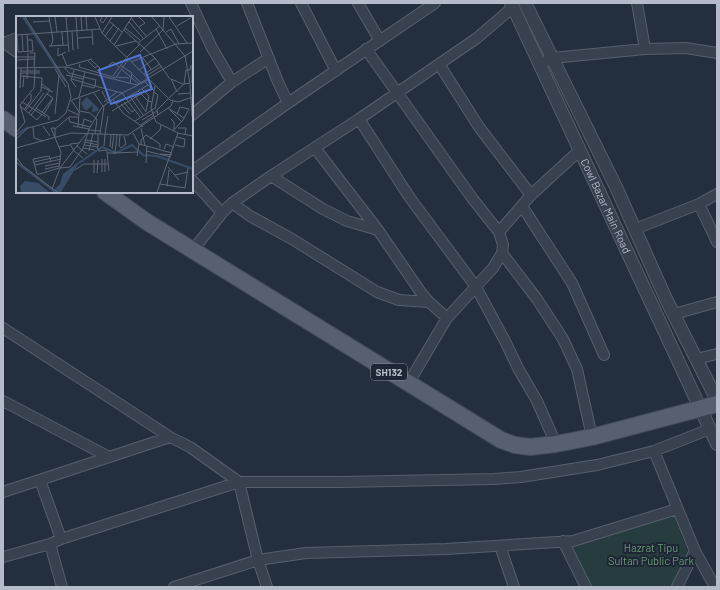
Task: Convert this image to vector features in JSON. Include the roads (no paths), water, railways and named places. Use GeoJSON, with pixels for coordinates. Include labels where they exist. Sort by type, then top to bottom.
{"type":"FeatureCollection","features":[{"type":"Feature","properties":{"kind":"main road"},"geometry":{"type":"LineString","coordinates":[[3,120],[16,128]]}},
{"type":"Feature","properties":{"kind":"main road","name":"SH132"},"geometry":{"type":"LineString","coordinates":[[106,193],[147,222],[408,384],[501,440],[515,445],[530,447],[592,437],[717,404]]}},
{"type":"Feature","properties":{"kind":"street"},"geometry":{"type":"LineString","coordinates":[[191,3],[212,48],[232,82]]}},
{"type":"Feature","properties":{"kind":"street"},"geometry":{"type":"LineString","coordinates":[[247,3],[288,102]]}},
{"type":"Feature","properties":{"kind":"street"},"geometry":{"type":"LineString","coordinates":[[301,3],[336,71]]}},
{"type":"Feature","properties":{"kind":"street"},"geometry":{"type":"LineString","coordinates":[[358,3],[380,41]]}},
{"type":"Feature","properties":{"kind":"street"},"geometry":{"type":"LineString","coordinates":[[193,170],[288,102],[435,3]]}},
{"type":"Feature","properties":{"kind":"street","name":"Cowl Bazar Main Road"},"geometry":{"type":"LineString","coordinates":[[525,3],[616,187],[674,314],[717,400]]}},
{"type":"Feature","properties":{"kind":"street"},"geometry":{"type":"LineString","coordinates":[[637,3],[645,49]]}},
{"type":"Feature","properties":{"kind":"street"},"geometry":{"type":"LineString","coordinates":[[193,250],[222,213],[232,203],[359,119],[396,92],[477,38],[512,5]]}},
{"type":"Feature","properties":{"kind":"street","name":"Cowl Bazar Main Road"},"geometry":{"type":"LineString","coordinates":[[512,5],[717,444]]}},
{"type":"Feature","properties":{"kind":"street"},"geometry":{"type":"LineString","coordinates":[[4,43],[16,38]]}},
{"type":"Feature","properties":{"kind":"street"},"geometry":{"type":"LineString","coordinates":[[4,43],[16,51]]}},
{"type":"Feature","properties":{"kind":"street"},"geometry":{"type":"LineString","coordinates":[[540,64],[552,58],[645,49],[686,48],[717,53]]}},
{"type":"Feature","properties":{"kind":"street"},"geometry":{"type":"LineString","coordinates":[[366,49],[472,198],[499,232],[503,245],[502,253],[493,268],[447,318],[408,384]]}},
{"type":"Feature","properties":{"kind":"street"},"geometry":{"type":"LineString","coordinates":[[193,113],[232,82],[269,58]]}},
{"type":"Feature","properties":{"kind":"street"},"geometry":{"type":"LineString","coordinates":[[439,64],[480,127],[531,195]]}},
{"type":"Feature","properties":{"kind":"street"},"geometry":{"type":"LineString","coordinates":[[359,119],[410,198],[476,287],[519,370],[537,401],[556,444]]}},
{"type":"Feature","properties":{"kind":"street"},"geometry":{"type":"LineString","coordinates":[[315,148],[378,230],[429,302],[447,318]]}},
{"type":"Feature","properties":{"kind":"street"},"geometry":{"type":"LineString","coordinates":[[499,232],[531,195],[580,150]]}},
{"type":"Feature","properties":{"kind":"street"},"geometry":{"type":"LineString","coordinates":[[271,176],[323,209],[347,220],[378,230]]}},
{"type":"Feature","properties":{"kind":"street"},"geometry":{"type":"LineString","coordinates":[[193,181],[222,213]]}},
{"type":"Feature","properties":{"kind":"street"},"geometry":{"type":"LineString","coordinates":[[635,228],[699,204],[717,194]]}},
{"type":"Feature","properties":{"kind":"street"},"geometry":{"type":"LineString","coordinates":[[232,203],[250,216],[292,239],[377,292],[399,300],[429,302]]}},
{"type":"Feature","properties":{"kind":"street"},"geometry":{"type":"LineString","coordinates":[[699,204],[717,242]]}},
{"type":"Feature","properties":{"kind":"street"},"geometry":{"type":"LineString","coordinates":[[522,206],[572,283],[604,355]]}},
{"type":"Feature","properties":{"kind":"street"},"geometry":{"type":"LineString","coordinates":[[502,253],[537,299],[563,339],[577,369],[592,437]]}},
{"type":"Feature","properties":{"kind":"street"},"geometry":{"type":"LineString","coordinates":[[674,314],[717,302]]}},
{"type":"Feature","properties":{"kind":"street"},"geometry":{"type":"LineString","coordinates":[[3,328],[170,437],[190,448],[239,482],[258,560],[267,587]]}},
{"type":"Feature","properties":{"kind":"street"},"geometry":{"type":"LineString","coordinates":[[696,359],[717,354]]}},
{"type":"Feature","properties":{"kind":"street"},"geometry":{"type":"LineString","coordinates":[[3,400],[109,457]]}},
{"type":"Feature","properties":{"kind":"street"},"geometry":{"type":"LineString","coordinates":[[3,557],[50,544],[61,539],[239,482],[350,482],[521,477],[597,465],[654,451],[710,429]]}},
{"type":"Feature","properties":{"kind":"street"},"geometry":{"type":"LineString","coordinates":[[3,492],[170,437]]}},
{"type":"Feature","properties":{"kind":"street"},"geometry":{"type":"LineString","coordinates":[[654,451],[694,550],[715,587]]}},
{"type":"Feature","properties":{"kind":"street"},"geometry":{"type":"LineString","coordinates":[[40,480],[61,539]]}},
{"type":"Feature","properties":{"kind":"street"},"geometry":{"type":"LineString","coordinates":[[174,587],[258,560],[306,553],[446,549],[573,541],[677,509]]}},
{"type":"Feature","properties":{"kind":"street"},"geometry":{"type":"LineString","coordinates":[[563,541],[586,587]]}},
{"type":"Feature","properties":{"kind":"street"},"geometry":{"type":"LineString","coordinates":[[50,544],[62,587]]}},
{"type":"Feature","properties":{"kind":"street"},"geometry":{"type":"LineString","coordinates":[[500,546],[514,587]]}},
{"type":"Feature","properties":{"kind":"street"},"geometry":{"type":"LineString","coordinates":[[677,587],[694,550]]}},
{"type":"Feature","properties":{"kind":"park label","name":"Hazrat Tipu Sultan Public Park"},"geometry":{"type":"Point","coordinates":[651,554]}}]}
